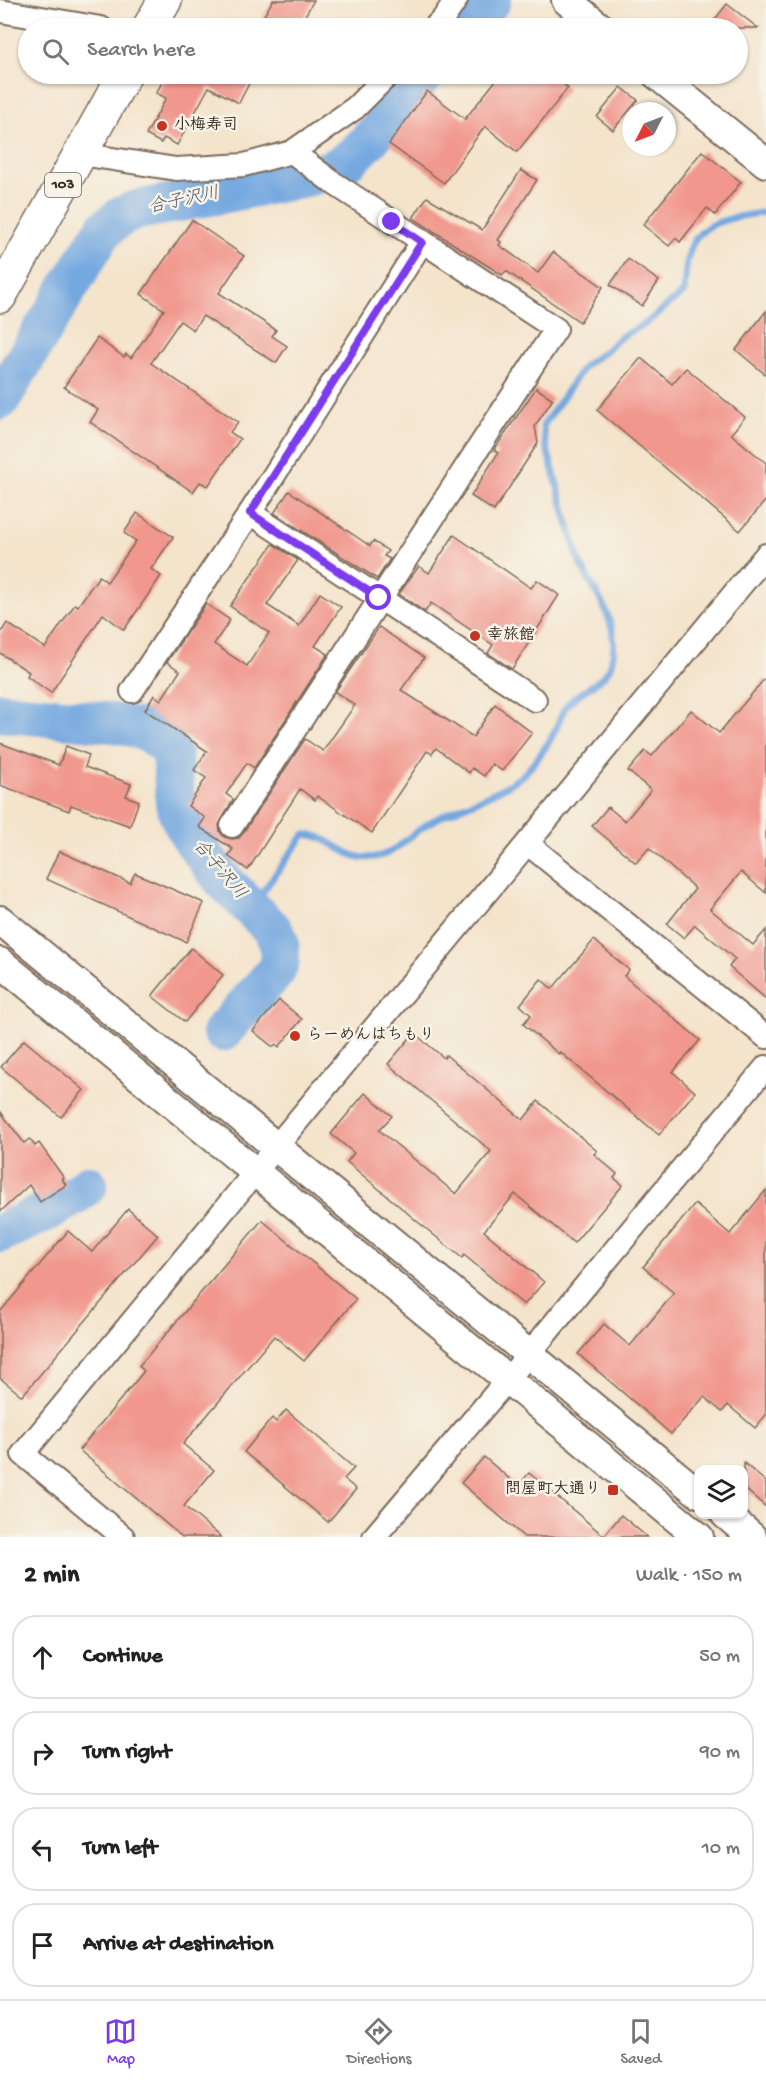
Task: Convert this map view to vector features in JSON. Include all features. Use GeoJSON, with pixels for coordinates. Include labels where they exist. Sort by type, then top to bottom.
{"type":"FeatureCollection","features":[{"type":"Feature","properties":{"kind":"highway"},"geometry":{"type":"LineString","coordinates":[[155,18],[165,0]]}},
{"type":"Feature","properties":{"kind":"highway","name":"103"},"geometry":{"type":"LineString","coordinates":[[0,296],[119,84]]}},
{"type":"Feature","properties":{"kind":"street"},"geometry":{"type":"LineString","coordinates":[[444,18],[456,0]]}},
{"type":"Feature","properties":{"kind":"street"},"geometry":{"type":"LineString","coordinates":[[566,0],[588,18]]}},
{"type":"Feature","properties":{"kind":"street"},"geometry":{"type":"LineString","coordinates":[[0,11],[42,18]]}},
{"type":"Feature","properties":{"kind":"street"},"geometry":{"type":"LineString","coordinates":[[81,154],[176,169],[300,159],[380,84]]}},
{"type":"Feature","properties":{"kind":"street"},"geometry":{"type":"LineString","coordinates":[[668,84],[766,163]]}},
{"type":"Feature","properties":{"kind":"street"},"geometry":{"type":"LineString","coordinates":[[232,826],[556,329],[300,159]]}},
{"type":"Feature","properties":{"kind":"street"},"geometry":{"type":"LineString","coordinates":[[132,691],[250,513],[422,242]]}},
{"type":"Feature","properties":{"kind":"street"},"geometry":{"type":"LineString","coordinates":[[250,513],[535,700]]}},
{"type":"Feature","properties":{"kind":"street"},"geometry":{"type":"LineString","coordinates":[[123,1537],[23,1454],[255,1170],[766,555]]}},
{"type":"Feature","properties":{"kind":"street"},"geometry":{"type":"LineString","coordinates":[[528,844],[766,1037]]}},
{"type":"Feature","properties":{"kind":"street"},"geometry":{"type":"LineString","coordinates":[[0,920],[694,1489]]}},
{"type":"Feature","properties":{"kind":"street"},"geometry":{"type":"LineString","coordinates":[[0,962],[699,1537]]}},
{"type":"Feature","properties":{"kind":"street"},"geometry":{"type":"LineString","coordinates":[[374,1537],[529,1354],[766,1067]]}},
{"type":"Feature","properties":{"kind":"street"},"geometry":{"type":"LineString","coordinates":[[730,1519],[752,1537]]}},
{"type":"Feature","properties":{"kind":"building"},"geometry":{"type":"Polygon","coordinates":[[[273,0],[314,0],[304,18],[263,18],[273,0]]]}},
{"type":"Feature","properties":{"kind":"building"},"geometry":{"type":"Polygon","coordinates":[[[727,4],[745,18],[716,18],[727,4]]]}},
{"type":"Feature","properties":{"kind":"building"},"geometry":{"type":"Polygon","coordinates":[[[748,20],[758,28],[748,28],[748,20]]]}},
{"type":"Feature","properties":{"kind":"building"},"geometry":{"type":"Polygon","coordinates":[[[161,84],[249,84],[239,103],[209,87],[177,145],[164,138],[161,143],[146,135],[166,98],[156,93],[161,84]]]}},
{"type":"Feature","properties":{"kind":"building"},"geometry":{"type":"Polygon","coordinates":[[[493,84],[563,84],[568,88],[517,152],[485,126],[444,183],[389,144],[427,91],[465,119],[493,84]]]}},
{"type":"Feature","properties":{"kind":"building"},"geometry":{"type":"Polygon","coordinates":[[[621,87],[638,100],[622,102],[622,119],[613,130],[597,117],[621,87]]]}},
{"type":"Feature","properties":{"kind":"building"},"geometry":{"type":"Polygon","coordinates":[[[702,151],[741,182],[715,215],[707,208],[680,242],[676,238],[669,246],[643,225],[702,151]]]}},
{"type":"Feature","properties":{"kind":"building"},"geometry":{"type":"Polygon","coordinates":[[[521,170],[537,180],[498,240],[501,242],[499,245],[538,273],[553,252],[603,287],[580,322],[506,271],[502,275],[413,218],[427,197],[482,230],[521,170]]]}},
{"type":"Feature","properties":{"kind":"building"},"geometry":{"type":"Polygon","coordinates":[[[192,220],[244,256],[219,293],[276,330],[272,336],[287,346],[276,363],[203,316],[193,330],[180,321],[151,363],[238,422],[230,432],[240,439],[208,486],[200,482],[193,492],[90,422],[98,410],[64,387],[97,338],[124,357],[126,354],[131,358],[164,310],[141,294],[192,220]]]}},
{"type":"Feature","properties":{"kind":"building"},"geometry":{"type":"Polygon","coordinates":[[[628,259],[659,281],[642,306],[610,285],[628,259]]]}},
{"type":"Feature","properties":{"kind":"building"},"geometry":{"type":"Polygon","coordinates":[[[766,311],[766,375],[736,350],[766,311]]]}},
{"type":"Feature","properties":{"kind":"building"},"geometry":{"type":"Polygon","coordinates":[[[641,358],[672,384],[686,368],[745,417],[731,434],[766,463],[766,500],[740,531],[597,410],[641,358]]]}},
{"type":"Feature","properties":{"kind":"building"},"geometry":{"type":"Polygon","coordinates":[[[536,388],[553,399],[535,426],[538,443],[494,511],[471,496],[498,453],[494,450],[536,388]]]}},
{"type":"Feature","properties":{"kind":"building"},"geometry":{"type":"Polygon","coordinates":[[[289,491],[370,546],[373,541],[388,551],[384,556],[390,559],[377,579],[274,513],[289,491]]]}},
{"type":"Feature","properties":{"kind":"building"},"geometry":{"type":"Polygon","coordinates":[[[137,513],[173,537],[151,569],[161,576],[124,630],[103,614],[51,693],[27,676],[29,672],[0,653],[0,634],[7,623],[45,648],[75,604],[78,606],[99,576],[107,582],[136,541],[124,533],[137,513]]]}},
{"type":"Feature","properties":{"kind":"building"},"geometry":{"type":"Polygon","coordinates":[[[454,535],[531,588],[537,580],[559,595],[512,669],[488,653],[493,645],[431,603],[425,612],[399,594],[419,566],[429,573],[454,535]]]}},
{"type":"Feature","properties":{"kind":"building"},"geometry":{"type":"Polygon","coordinates":[[[273,544],[298,560],[267,605],[299,626],[320,593],[341,607],[315,646],[328,654],[254,768],[247,763],[226,794],[233,799],[219,825],[224,837],[239,838],[305,739],[323,751],[355,705],[335,692],[379,627],[424,658],[401,690],[473,737],[495,704],[532,733],[502,771],[492,764],[484,776],[472,768],[469,773],[436,748],[432,754],[427,751],[372,833],[317,796],[315,800],[300,789],[248,870],[228,856],[233,849],[199,827],[205,818],[188,806],[206,778],[194,770],[207,751],[145,710],[154,695],[161,700],[180,671],[167,662],[206,604],[230,620],[214,644],[247,666],[269,633],[230,606],[273,544]]]}},
{"type":"Feature","properties":{"kind":"building"},"geometry":{"type":"Polygon","coordinates":[[[766,677],[766,893],[741,872],[710,909],[753,945],[766,930],[766,999],[729,967],[735,959],[695,925],[684,938],[667,924],[695,889],[691,885],[649,848],[636,863],[592,826],[608,807],[625,821],[651,790],[628,771],[645,751],[652,756],[691,710],[719,733],[766,677]]]}},
{"type":"Feature","properties":{"kind":"building"},"geometry":{"type":"Polygon","coordinates":[[[0,743],[59,765],[66,746],[89,755],[85,767],[131,784],[126,796],[139,801],[130,826],[71,805],[69,811],[0,785],[0,743]]]}},
{"type":"Feature","properties":{"kind":"building"},"geometry":{"type":"Polygon","coordinates":[[[59,851],[130,883],[135,873],[204,903],[186,942],[46,879],[59,851]]]}},
{"type":"Feature","properties":{"kind":"building"},"geometry":{"type":"Polygon","coordinates":[[[594,940],[629,970],[624,976],[700,1040],[673,1072],[695,1092],[659,1135],[523,1024],[531,1015],[520,1005],[541,979],[552,989],[594,940]]]}},
{"type":"Feature","properties":{"kind":"building"},"geometry":{"type":"Polygon","coordinates":[[[191,948],[223,975],[185,1022],[152,996],[191,948]]]}},
{"type":"Feature","properties":{"kind":"building"},"geometry":{"type":"Polygon","coordinates":[[[279,1000],[302,1019],[279,1047],[276,1044],[273,1047],[253,1031],[279,1000]]]}},
{"type":"Feature","properties":{"kind":"building"},"geometry":{"type":"Polygon","coordinates":[[[414,1033],[444,1058],[446,1055],[523,1120],[538,1101],[597,1151],[594,1154],[617,1174],[614,1178],[623,1185],[574,1243],[515,1194],[484,1231],[544,1282],[524,1305],[464,1255],[462,1258],[347,1162],[354,1153],[331,1134],[365,1093],[392,1116],[379,1130],[456,1194],[491,1151],[388,1064],[414,1033]]]}},
{"type":"Feature","properties":{"kind":"building"},"geometry":{"type":"Polygon","coordinates":[[[24,1040],[84,1090],[61,1117],[1,1067],[24,1040]]]}},
{"type":"Feature","properties":{"kind":"building"},"geometry":{"type":"Polygon","coordinates":[[[0,1111],[24,1143],[30,1139],[35,1146],[39,1143],[64,1178],[62,1179],[66,1185],[40,1202],[29,1185],[0,1212],[0,1111]]]}},
{"type":"Feature","properties":{"kind":"building"},"geometry":{"type":"Polygon","coordinates":[[[766,1190],[766,1415],[755,1428],[728,1405],[722,1412],[704,1397],[671,1434],[578,1354],[604,1324],[630,1346],[674,1293],[643,1267],[695,1204],[730,1234],[766,1190]]]}},
{"type":"Feature","properties":{"kind":"building"},"geometry":{"type":"Polygon","coordinates":[[[128,1209],[158,1235],[22,1396],[0,1378],[0,1312],[68,1231],[92,1252],[128,1209]]]}},
{"type":"Feature","properties":{"kind":"building"},"geometry":{"type":"Polygon","coordinates":[[[262,1220],[356,1299],[304,1361],[274,1336],[183,1444],[214,1470],[184,1506],[221,1537],[182,1537],[79,1450],[144,1371],[139,1366],[262,1220]]]}},
{"type":"Feature","properties":{"kind":"building"},"geometry":{"type":"Polygon","coordinates":[[[286,1410],[354,1468],[344,1479],[356,1489],[328,1522],[244,1452],[272,1418],[276,1422],[286,1410]]]}},
{"type":"Feature","properties":{"kind":"building"},"geometry":{"type":"Polygon","coordinates":[[[484,1457],[518,1486],[529,1473],[604,1536],[621,1515],[647,1537],[524,1537],[461,1483],[484,1457]]]}},
{"type":"Feature","properties":{"kind":"building"},"geometry":{"type":"Polygon","coordinates":[[[748,1466],[766,1482],[766,1507],[748,1491],[748,1466]]]}},
{"type":"Feature","properties":{"kind":"waterway","name":"合子沢川"},"geometry":{"type":"LineString","coordinates":[[478,18],[491,0]]}},
{"type":"Feature","properties":{"kind":"waterway","name":"合子沢川"},"geometry":{"type":"LineString","coordinates":[[0,400],[93,247],[105,229],[122,216],[137,210],[298,179],[337,167],[366,144],[416,84]]}},
{"type":"Feature","properties":{"kind":"waterway"},"geometry":{"type":"LineString","coordinates":[[251,908],[304,835],[322,838],[357,857],[380,856],[393,850],[429,823],[517,780],[538,758],[555,731],[566,706],[604,676],[611,664],[614,648],[610,621],[578,558],[545,442],[543,426],[585,365],[622,336],[645,324],[684,292],[688,255],[695,240],[702,232],[721,221],[766,212]]}},
{"type":"Feature","properties":{"kind":"waterway","name":"合子沢川"},"geometry":{"type":"LineString","coordinates":[[0,712],[114,723],[136,728],[153,736],[165,745],[172,755],[175,803],[191,838],[221,878],[272,929],[279,942],[280,960],[276,971],[222,1032]]}},
{"type":"Feature","properties":{"kind":"waterway","name":"合子沢川"},"geometry":{"type":"LineString","coordinates":[[0,1233],[57,1206],[88,1185]]}},
{"type":"Feature","properties":{"kind":"place","name":"小梅寿司"},"geometry":{"type":"Point","coordinates":[162,126]}},
{"type":"Feature","properties":{"kind":"place","name":"幸旅館"},"geometry":{"type":"Point","coordinates":[475,636]}},
{"type":"Feature","properties":{"kind":"place","name":"らーめんはちもり"},"geometry":{"type":"Point","coordinates":[295,1036]}},
{"type":"Feature","properties":{"kind":"place","name":"問屋町大通り"},"geometry":{"type":"Point","coordinates":[613,1490]}},
{"type":"Feature","properties":{"kind":"route"},"geometry":{"type":"LineString","coordinates":[[379,598],[250,513],[422,242],[392,222]]}}]}
